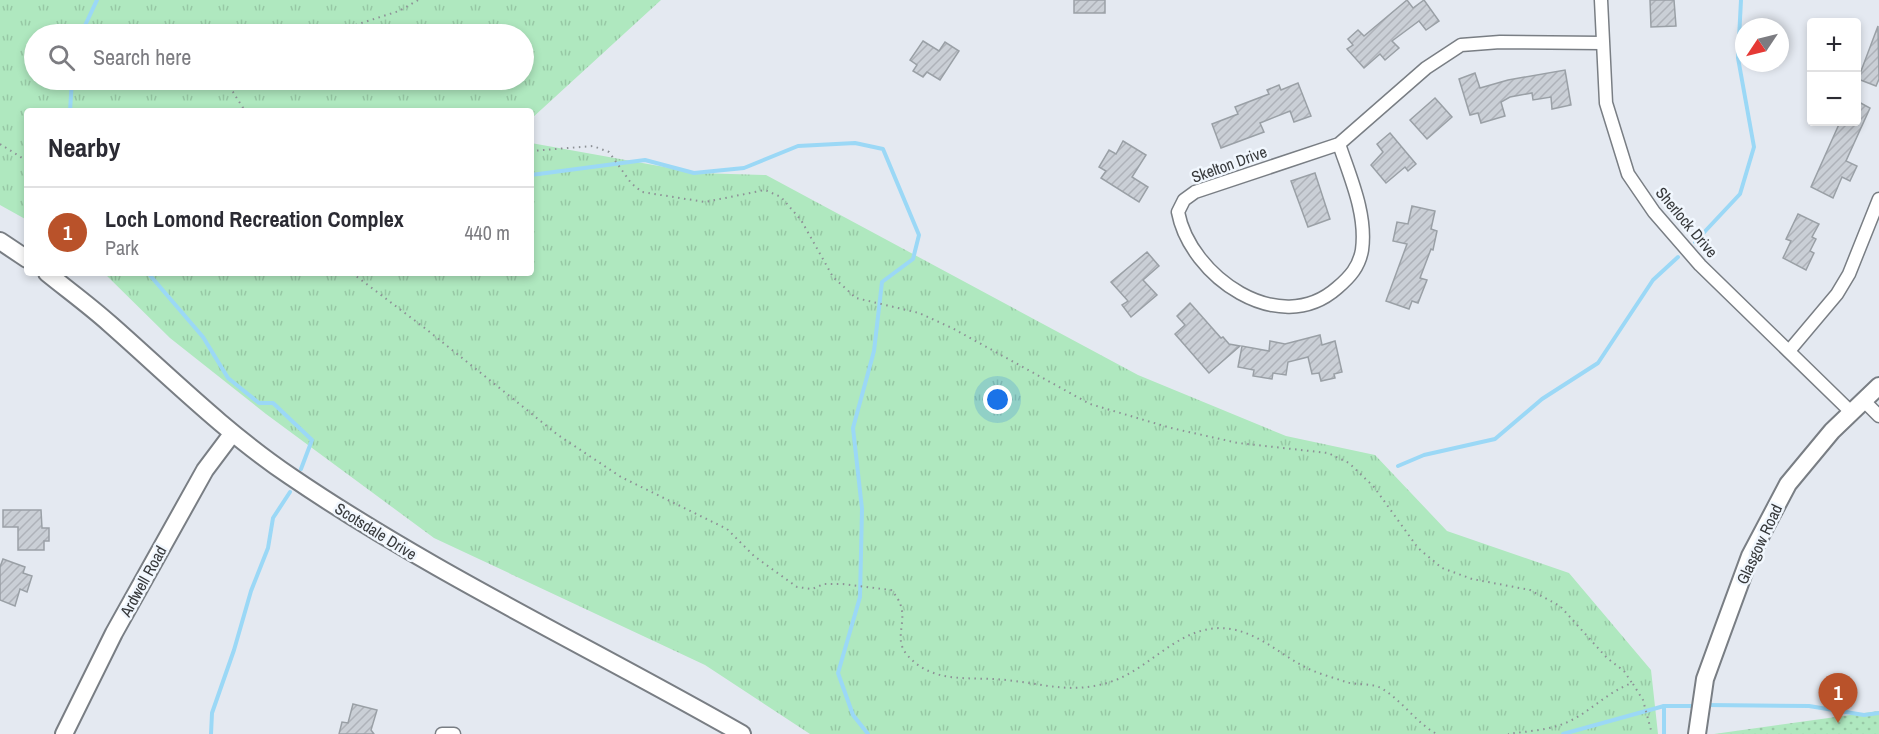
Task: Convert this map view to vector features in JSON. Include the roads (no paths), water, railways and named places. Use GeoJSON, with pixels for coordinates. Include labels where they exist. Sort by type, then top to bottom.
{"type":"FeatureCollection","features":[{"type":"Feature","properties":{"kind":"street","name":"Sherlock Drive"},"geometry":{"type":"LineString","coordinates":[[1601,0],[1606,104],[1628,174],[1654,212],[1700,265],[1789,351],[1857,407],[1879,416]]}},
{"type":"Feature","properties":{"kind":"street","name":"Skelton Drive"},"geometry":{"type":"LineString","coordinates":[[1339,144],[1358,203],[1362,243],[1355,270],[1329,295],[1294,307],[1256,302],[1239,292],[1207,266],[1182,232],[1178,212],[1184,200],[1195,192],[1339,144],[1426,68],[1461,45],[1500,42],[1602,43]]}},
{"type":"Feature","properties":{"kind":"street"},"geometry":{"type":"LineString","coordinates":[[1789,351],[1830,303],[1849,274],[1879,199]]}},
{"type":"Feature","properties":{"kind":"street"},"geometry":{"type":"LineString","coordinates":[[0,241],[24,257]]}},
{"type":"Feature","properties":{"kind":"street","name":"Scotsdale Drive"},"geometry":{"type":"LineString","coordinates":[[51,276],[108,322],[232,434],[297,481],[430,564],[742,734]]}},
{"type":"Feature","properties":{"kind":"street","name":"Glasgow Road"},"geometry":{"type":"LineString","coordinates":[[1697,734],[1705,679],[1750,556],[1788,484],[1857,407],[1879,386]]}},
{"type":"Feature","properties":{"kind":"street","name":"Ardwell Road"},"geometry":{"type":"LineString","coordinates":[[64,734],[114,633],[205,470],[232,434]]}},
{"type":"Feature","properties":{"kind":"street"},"geometry":{"type":"LineString","coordinates":[[442,734],[454,734]]}},
{"type":"Feature","properties":{"kind":"waterway"},"geometry":{"type":"LineString","coordinates":[[86,24],[97,0]]}},
{"type":"Feature","properties":{"kind":"waterway"},"geometry":{"type":"LineString","coordinates":[[1695,242],[1740,194],[1754,147],[1738,58],[1741,0]]}},
{"type":"Feature","properties":{"kind":"waterway"},"geometry":{"type":"LineString","coordinates":[[70,108],[71,90]]}},
{"type":"Feature","properties":{"kind":"waterway"},"geometry":{"type":"LineString","coordinates":[[534,175],[645,160],[694,173],[744,168],[798,146],[855,143],[883,149],[919,235],[913,259],[882,282],[874,351],[853,428],[862,509],[860,597],[838,673],[853,715],[868,734]]}},
{"type":"Feature","properties":{"kind":"waterway"},"geometry":{"type":"LineString","coordinates":[[1398,466],[1424,455],[1495,439],[1542,399],[1598,363],[1653,280],[1678,257]]}},
{"type":"Feature","properties":{"kind":"waterway"},"geometry":{"type":"LineString","coordinates":[[151,276],[203,337],[228,378],[259,403],[273,403],[312,440],[301,469]]}},
{"type":"Feature","properties":{"kind":"waterway"},"geometry":{"type":"LineString","coordinates":[[211,734],[212,713],[251,591],[268,548],[273,518],[290,492]]}},
{"type":"Feature","properties":{"kind":"waterway"},"geometry":{"type":"LineString","coordinates":[[1707,705],[1809,706],[1864,715],[1879,713]]}},
{"type":"Feature","properties":{"kind":"waterway"},"geometry":{"type":"LineString","coordinates":[[1664,706],[1664,734]]}},
{"type":"Feature","properties":{"kind":"waterway"},"geometry":{"type":"LineString","coordinates":[[1563,734],[1664,706],[1696,706]]}},
{"type":"Feature","properties":{"kind":"place","name":"Loch Lomond Recreation Complex"},"geometry":{"type":"Point","coordinates":[1838,723]}}]}
